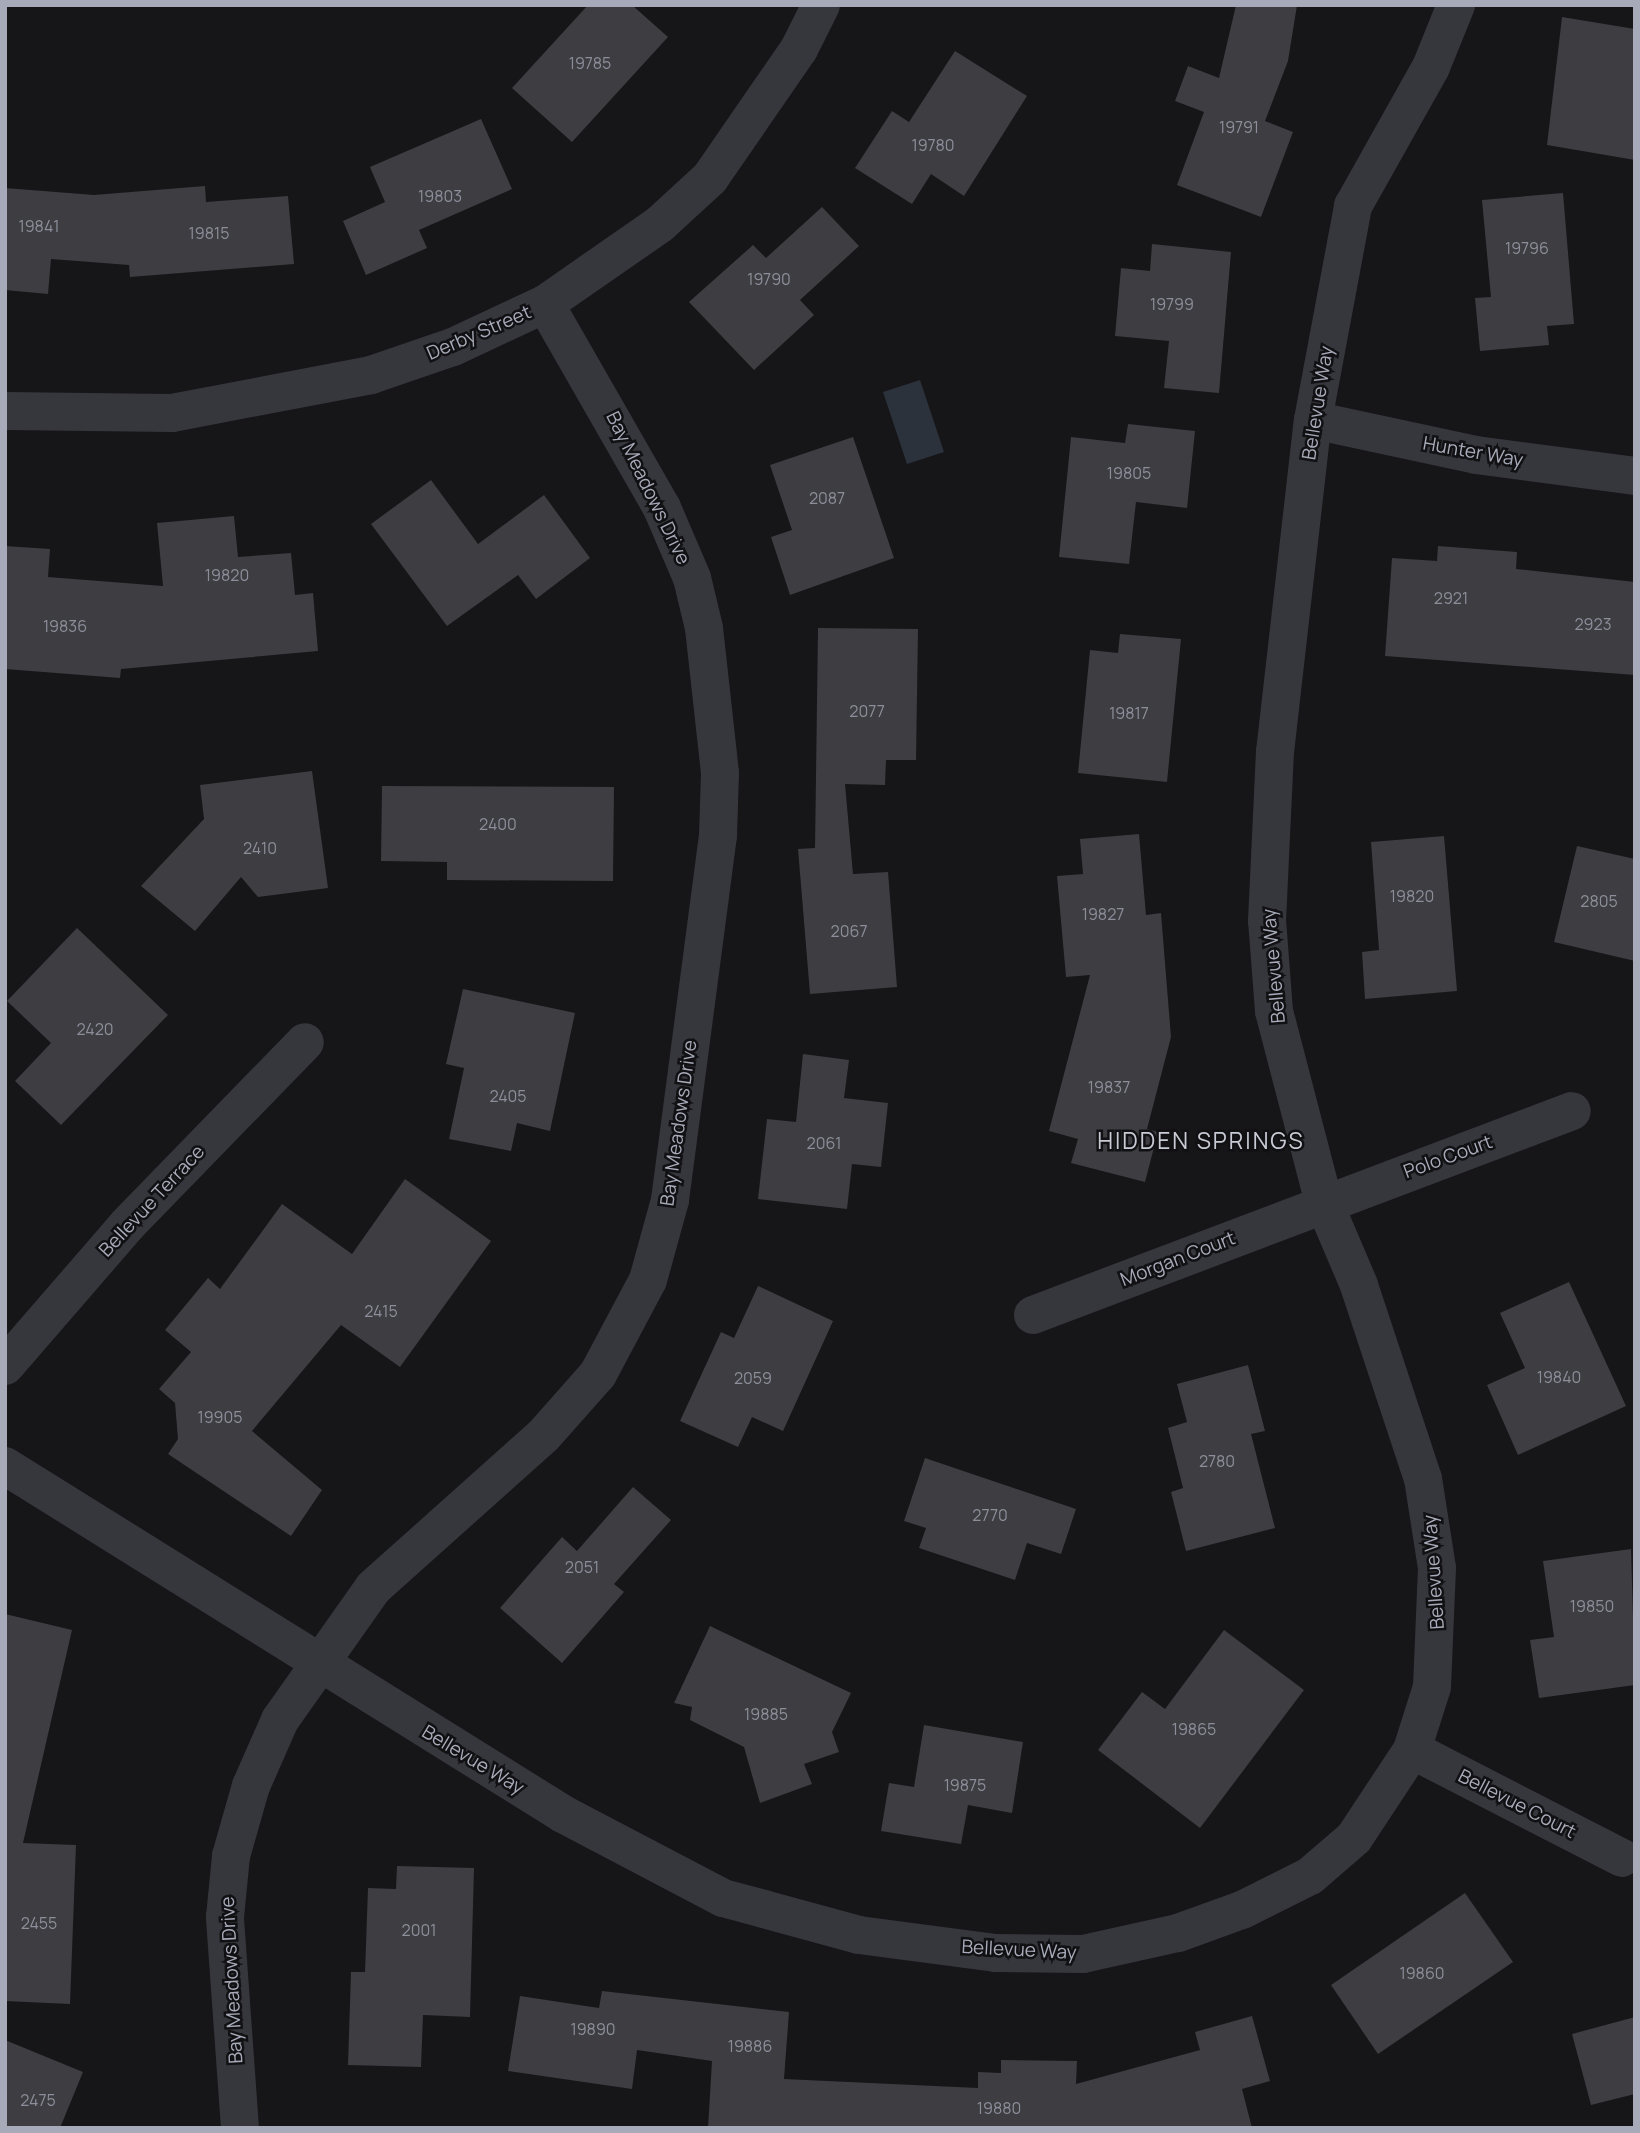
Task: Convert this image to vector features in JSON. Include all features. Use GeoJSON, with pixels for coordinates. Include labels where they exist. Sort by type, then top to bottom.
{"type":"FeatureCollection","features":[{"type":"Feature","properties":{"kind":"street","name":"Derby Street"},"geometry":{"type":"LineString","coordinates":[[5,411],[172,413],[371,375],[453,347],[545,304],[660,224],[710,178],[799,49],[821,5]]}},
{"type":"Feature","properties":{"kind":"street","name":"Bellevue Way"},"geometry":{"type":"LineString","coordinates":[[5,1466],[317,1666],[563,1814],[723,1898],[859,1935],[996,1952],[1083,1954],[1178,1933],[1242,1910],[1310,1876],[1354,1838],[1412,1750],[1432,1687],[1439,1629],[1433,1520],[1359,1285],[1324,1203],[1274,1011],[1267,921],[1275,751],[1313,420],[1353,206],[1431,67],[1456,5]]}},
{"type":"Feature","properties":{"kind":"street","name":"Bay Meadows Drive"},"geometry":{"type":"LineString","coordinates":[[240,2128],[225,1917],[231,1856],[275,1731],[373,1588],[544,1435],[598,1374],[648,1280],[670,1200],[718,836],[720,772],[704,628],[662,508],[545,304]]}},
{"type":"Feature","properties":{"kind":"street","name":"Hunter Way"},"geometry":{"type":"LineString","coordinates":[[1313,420],[1476,454],[1635,476]]}},
{"type":"Feature","properties":{"kind":"street","name":"Bellevue Terrace"},"geometry":{"type":"LineString","coordinates":[[5,1366],[127,1225],[305,1042]]}},
{"type":"Feature","properties":{"kind":"street","name":"Polo Court"},"geometry":{"type":"LineString","coordinates":[[1324,1203],[1572,1111]]}},
{"type":"Feature","properties":{"kind":"street","name":"Morgan Court"},"geometry":{"type":"LineString","coordinates":[[1033,1315],[1324,1203]]}},
{"type":"Feature","properties":{"kind":"street","name":"Bellevue Court"},"geometry":{"type":"LineString","coordinates":[[1412,1750],[1622,1858]]}},
{"type":"Feature","properties":{"kind":"shaded area"},"geometry":{"type":"Polygon","coordinates":[[[920,380],[944,452],[907,464],[883,392],[920,380]]]}},
{"type":"Feature","properties":{"kind":"building"},"geometry":{"type":"Polygon","coordinates":[[[588,5],[632,5],[668,37],[572,142],[512,88],[588,5]]]}},
{"type":"Feature","properties":{"kind":"building"},"geometry":{"type":"Polygon","coordinates":[[[1236,5],[1297,5],[1288,61],[1265,121],[1293,132],[1261,217],[1177,185],[1204,112],[1175,101],[1188,66],[1219,78],[1236,5]]]}},
{"type":"Feature","properties":{"kind":"building"},"geometry":{"type":"Polygon","coordinates":[[[1562,17],[1635,29],[1635,160],[1547,145],[1562,17]]]}},
{"type":"Feature","properties":{"kind":"building"},"geometry":{"type":"Polygon","coordinates":[[[955,51],[1027,96],[964,196],[931,174],[912,204],[855,168],[892,111],[909,122],[955,51]]]}},
{"type":"Feature","properties":{"kind":"building"},"geometry":{"type":"Polygon","coordinates":[[[481,119],[512,189],[419,230],[427,248],[366,275],[343,221],[385,202],[370,167],[481,119]]]}},
{"type":"Feature","properties":{"kind":"building"},"geometry":{"type":"Polygon","coordinates":[[[205,186],[206,202],[288,196],[294,264],[130,277],[129,265],[51,259],[48,294],[5,290],[5,188],[94,195],[205,186]]]}},
{"type":"Feature","properties":{"kind":"building"},"geometry":{"type":"Polygon","coordinates":[[[1563,193],[1574,324],[1547,326],[1549,345],[1480,351],[1475,298],[1491,297],[1482,200],[1563,193]]]}},
{"type":"Feature","properties":{"kind":"building"},"geometry":{"type":"Polygon","coordinates":[[[822,207],[859,246],[800,300],[814,315],[754,370],[689,302],[753,245],[766,258],[822,207]]]}},
{"type":"Feature","properties":{"kind":"building"},"geometry":{"type":"Polygon","coordinates":[[[1152,244],[1231,252],[1219,393],[1164,388],[1169,341],[1115,336],[1121,268],[1150,271],[1152,244]]]}},
{"type":"Feature","properties":{"kind":"building"},"geometry":{"type":"Polygon","coordinates":[[[1128,424],[1195,431],[1187,508],[1136,502],[1129,564],[1059,557],[1071,437],[1125,443],[1128,424]]]}},
{"type":"Feature","properties":{"kind":"building"},"geometry":{"type":"Polygon","coordinates":[[[853,437],[894,558],[790,595],[771,537],[792,530],[770,465],[853,437]]]}},
{"type":"Feature","properties":{"kind":"building"},"geometry":{"type":"Polygon","coordinates":[[[431,480],[478,544],[544,495],[590,558],[536,599],[518,575],[447,626],[371,524],[431,480]]]}},
{"type":"Feature","properties":{"kind":"building"},"geometry":{"type":"Polygon","coordinates":[[[234,516],[238,557],[291,553],[295,595],[313,593],[318,651],[121,669],[120,678],[5,669],[5,546],[50,549],[48,577],[163,586],[157,523],[234,516]]]}},
{"type":"Feature","properties":{"kind":"building"},"geometry":{"type":"Polygon","coordinates":[[[1438,546],[1517,552],[1516,569],[1635,582],[1635,675],[1385,656],[1392,558],[1437,561],[1438,546]]]}},
{"type":"Feature","properties":{"kind":"building"},"geometry":{"type":"Polygon","coordinates":[[[818,628],[918,629],[916,760],[886,760],[885,785],[845,784],[853,874],[888,872],[897,987],[810,994],[798,849],[815,848],[818,628]]]}},
{"type":"Feature","properties":{"kind":"building"},"geometry":{"type":"Polygon","coordinates":[[[1120,634],[1181,639],[1167,782],[1078,773],[1090,650],[1118,653],[1120,634]]]}},
{"type":"Feature","properties":{"kind":"building"},"geometry":{"type":"Polygon","coordinates":[[[312,771],[328,888],[258,897],[241,877],[195,931],[141,886],[204,819],[200,785],[312,771]]]}},
{"type":"Feature","properties":{"kind":"building"},"geometry":{"type":"Polygon","coordinates":[[[382,786],[614,787],[613,881],[447,880],[447,862],[381,861],[382,786]]]}},
{"type":"Feature","properties":{"kind":"building"},"geometry":{"type":"Polygon","coordinates":[[[1139,834],[1146,915],[1161,913],[1171,1037],[1147,1129],[1158,1132],[1145,1182],[1071,1163],[1078,1139],[1049,1131],[1090,975],[1066,977],[1057,876],[1083,874],[1080,839],[1139,834]]]}},
{"type":"Feature","properties":{"kind":"building"},"geometry":{"type":"Polygon","coordinates":[[[1444,836],[1457,991],[1365,999],[1362,952],[1379,950],[1371,842],[1444,836]]]}},
{"type":"Feature","properties":{"kind":"building"},"geometry":{"type":"Polygon","coordinates":[[[1577,846],[1635,859],[1635,961],[1554,942],[1577,846]]]}},
{"type":"Feature","properties":{"kind":"building"},"geometry":{"type":"Polygon","coordinates":[[[77,928],[168,1015],[61,1125],[15,1081],[51,1043],[7,1001],[77,928]]]}},
{"type":"Feature","properties":{"kind":"building"},"geometry":{"type":"Polygon","coordinates":[[[463,989],[575,1013],[550,1131],[517,1123],[511,1151],[449,1139],[464,1068],[446,1064],[463,989]]]}},
{"type":"Feature","properties":{"kind":"building"},"geometry":{"type":"Polygon","coordinates":[[[803,1054],[849,1060],[844,1098],[888,1103],[881,1167],[852,1164],[847,1209],[758,1199],[767,1119],[796,1122],[803,1054]]]}},
{"type":"Feature","properties":{"kind":"building"},"geometry":{"type":"Polygon","coordinates":[[[405,1179],[491,1241],[400,1367],[341,1325],[252,1431],[322,1490],[291,1536],[168,1454],[178,1439],[175,1403],[159,1389],[191,1352],[165,1330],[208,1278],[220,1289],[282,1204],[352,1254],[405,1179]]]}},
{"type":"Feature","properties":{"kind":"building"},"geometry":{"type":"Polygon","coordinates":[[[1569,1282],[1626,1406],[1518,1455],[1487,1385],[1525,1368],[1500,1313],[1569,1282]]]}},
{"type":"Feature","properties":{"kind":"building"},"geometry":{"type":"Polygon","coordinates":[[[758,1286],[833,1321],[783,1431],[752,1417],[738,1447],[680,1421],[721,1332],[734,1338],[758,1286]]]}},
{"type":"Feature","properties":{"kind":"building"},"geometry":{"type":"Polygon","coordinates":[[[1248,1365],[1265,1431],[1251,1434],[1275,1528],[1186,1551],[1171,1492],[1183,1488],[1168,1428],[1187,1422],[1177,1384],[1248,1365]]]}},
{"type":"Feature","properties":{"kind":"building"},"geometry":{"type":"Polygon","coordinates":[[[925,1458],[1076,1509],[1061,1554],[1027,1543],[1015,1580],[919,1548],[926,1528],[904,1521],[925,1458]]]}},
{"type":"Feature","properties":{"kind":"building"},"geometry":{"type":"Polygon","coordinates":[[[633,1487],[671,1520],[614,1584],[624,1592],[562,1663],[500,1608],[562,1537],[577,1551],[633,1487]]]}},
{"type":"Feature","properties":{"kind":"building"},"geometry":{"type":"Polygon","coordinates":[[[1631,1549],[1635,1685],[1539,1698],[1530,1640],[1554,1637],[1543,1561],[1631,1549]]]}},
{"type":"Feature","properties":{"kind":"building"},"geometry":{"type":"Polygon","coordinates":[[[5,1614],[72,1630],[23,1843],[76,1845],[70,2004],[5,2001],[5,1614]]]}},
{"type":"Feature","properties":{"kind":"building"},"geometry":{"type":"Polygon","coordinates":[[[710,1626],[851,1693],[832,1732],[839,1752],[804,1764],[812,1784],[760,1803],[744,1747],[690,1720],[692,1707],[674,1703],[710,1626]]]}},
{"type":"Feature","properties":{"kind":"building"},"geometry":{"type":"Polygon","coordinates":[[[1224,1630],[1304,1690],[1200,1828],[1098,1750],[1142,1692],[1165,1709],[1224,1630]]]}},
{"type":"Feature","properties":{"kind":"building"},"geometry":{"type":"Polygon","coordinates":[[[924,1725],[1023,1742],[1012,1813],[968,1805],[961,1844],[881,1831],[889,1783],[914,1787],[924,1725]]]}},
{"type":"Feature","properties":{"kind":"building"},"geometry":{"type":"Polygon","coordinates":[[[397,1866],[474,1868],[470,2017],[423,2015],[421,2067],[348,2065],[351,1972],[365,1972],[368,1888],[396,1889],[397,1866]]]}},
{"type":"Feature","properties":{"kind":"building"},"geometry":{"type":"Polygon","coordinates":[[[1465,1893],[1513,1962],[1378,2054],[1331,1985],[1465,1893]]]}},
{"type":"Feature","properties":{"kind":"building"},"geometry":{"type":"Polygon","coordinates":[[[602,1991],[789,2012],[784,2079],[978,2088],[978,2072],[1001,2073],[1001,2060],[1077,2061],[1076,2084],[1200,2050],[1195,2032],[1252,2016],[1270,2081],[1242,2089],[1252,2128],[708,2128],[712,2061],[637,2050],[632,2089],[508,2071],[520,1996],[599,2008],[602,1991]]]}},
{"type":"Feature","properties":{"kind":"building"},"geometry":{"type":"Polygon","coordinates":[[[1635,2017],[1635,2094],[1591,2105],[1572,2034],[1635,2017]]]}},
{"type":"Feature","properties":{"kind":"building"},"geometry":{"type":"Polygon","coordinates":[[[5,2040],[83,2072],[60,2128],[5,2128],[5,2040]]]}},
{"type":"Feature","properties":{"kind":"district","name":"HIDDEN SPRINGS"},"geometry":{"type":"Point","coordinates":[1201,1140]}}]}
